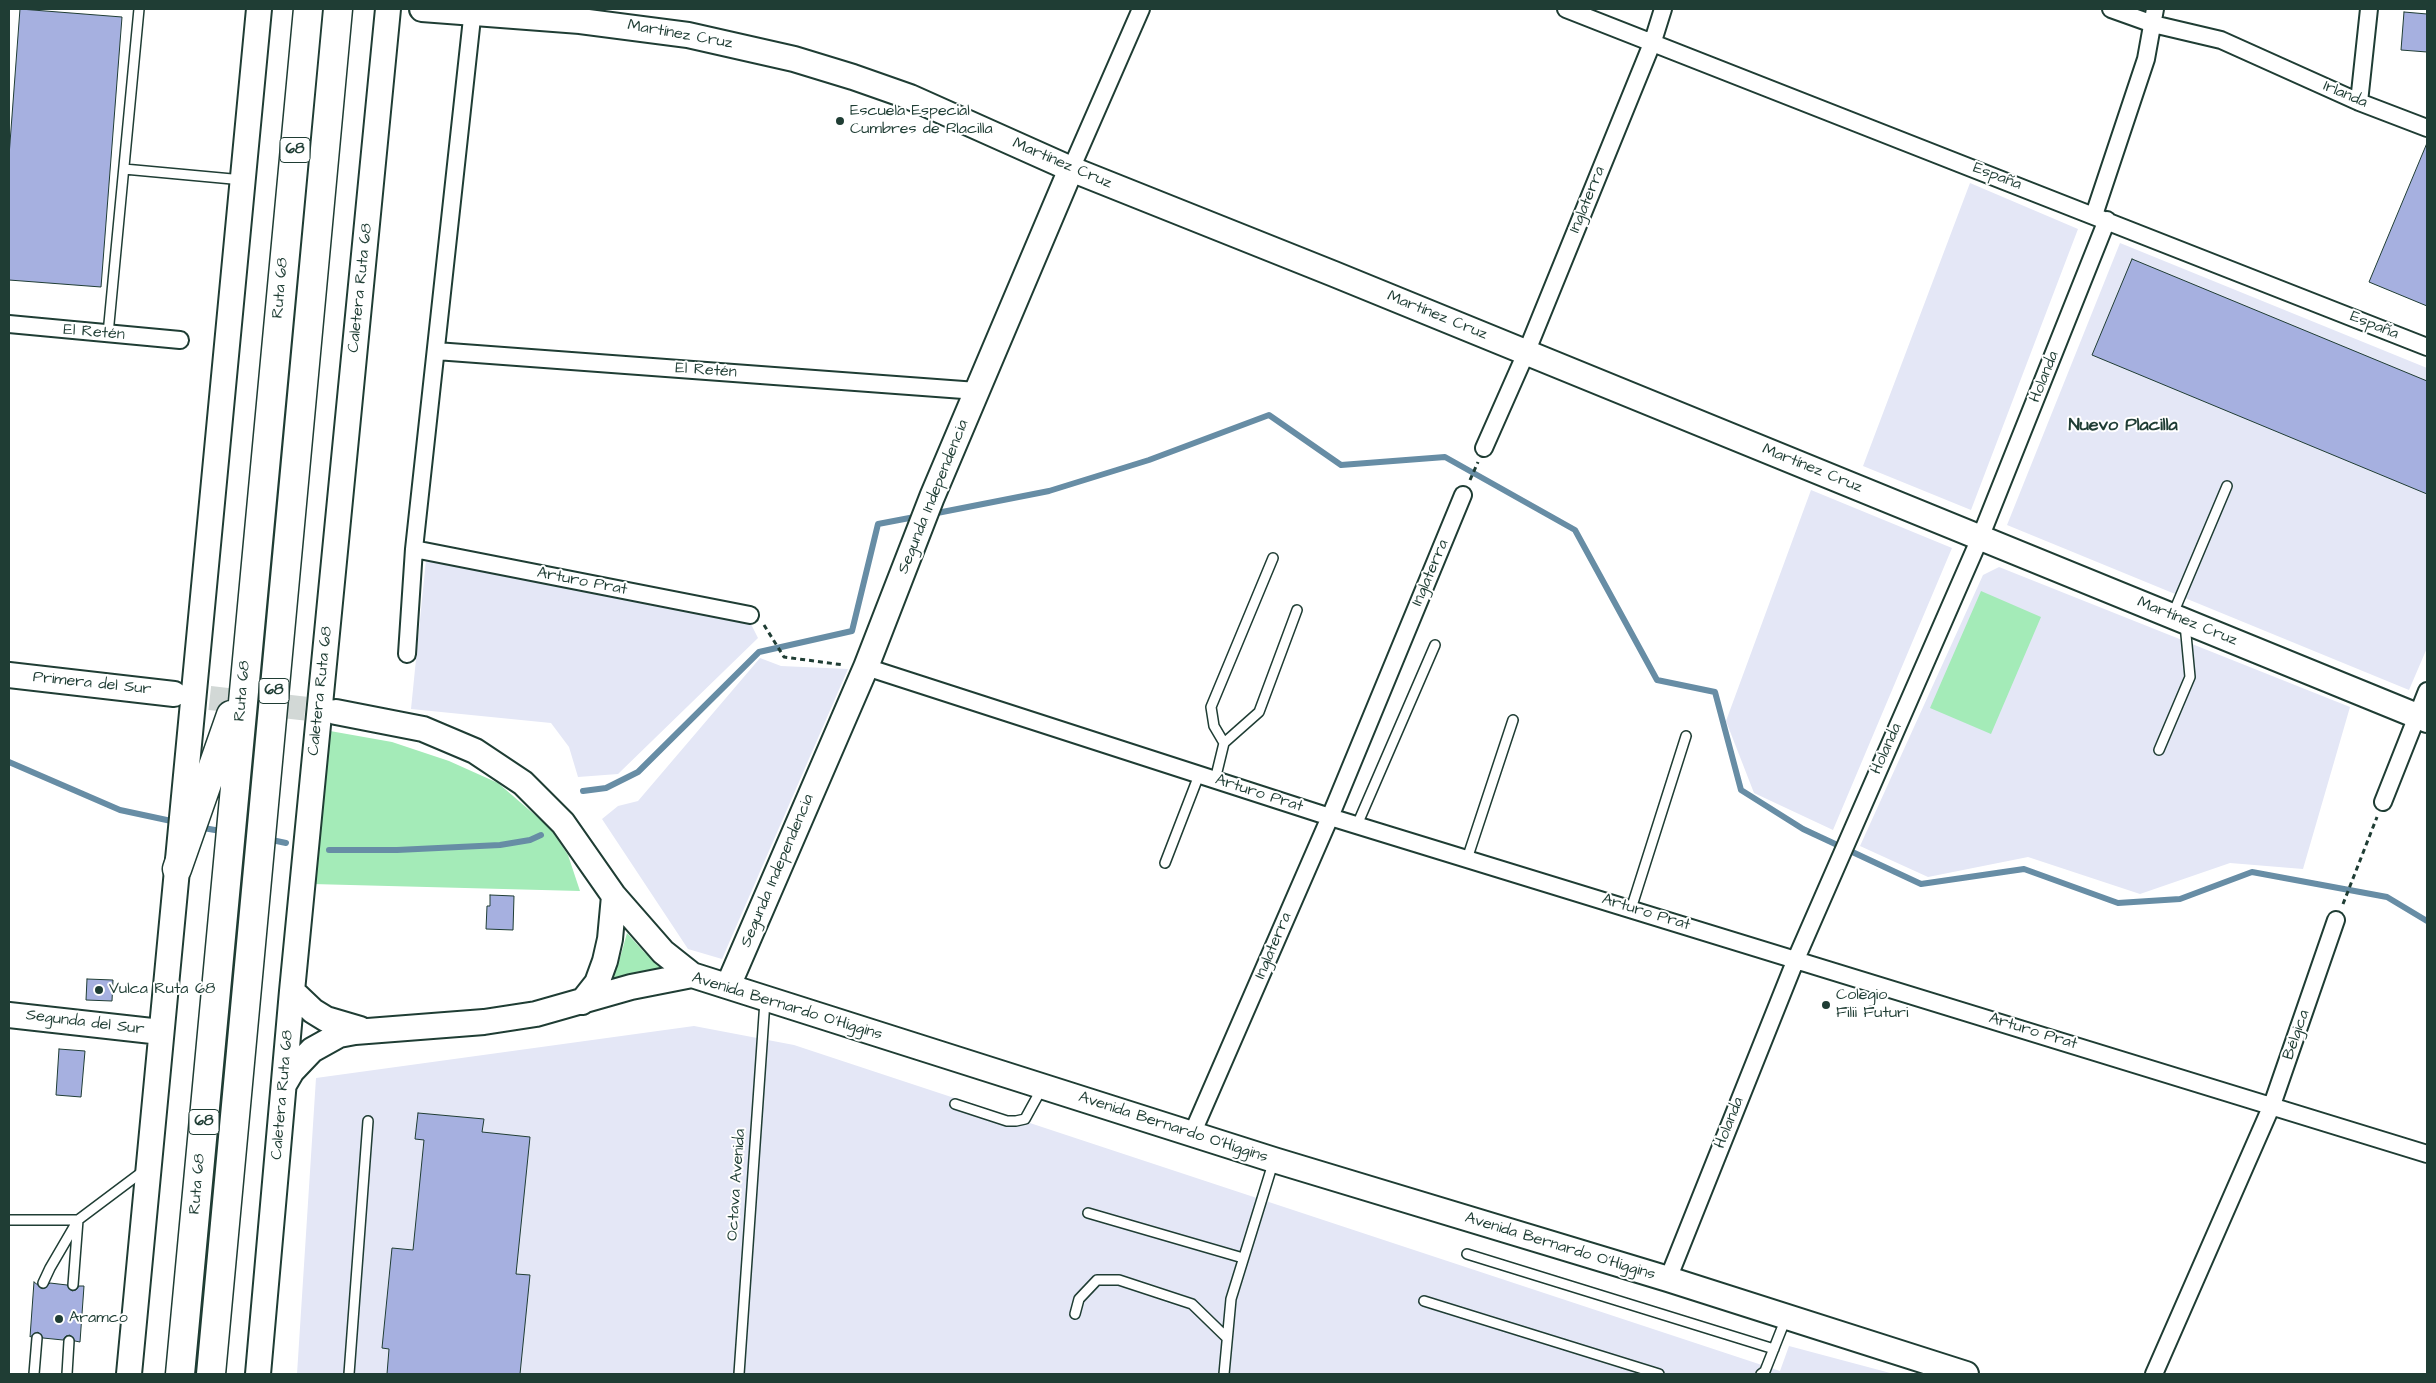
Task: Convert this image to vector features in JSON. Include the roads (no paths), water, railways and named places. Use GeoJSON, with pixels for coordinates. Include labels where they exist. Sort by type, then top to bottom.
{"type":"FeatureCollection","features":[{"type":"Feature","properties":{"kind":"highway","name":"Ruta 68"},"geometry":{"type":"LineString","coordinates":[[180,1374],[308,9]]}},
{"type":"Feature","properties":{"kind":"highway","name":"Ruta 68"},"geometry":{"type":"LineString","coordinates":[[211,1374],[338,9]]}},
{"type":"Feature","properties":{"kind":"highway"},"geometry":{"type":"LineString","coordinates":[[176,869],[244,679]]}},
{"type":"Feature","properties":{"kind":"street"},"geometry":{"type":"LineString","coordinates":[[129,1374],[260,9]]}},
{"type":"Feature","properties":{"kind":"street","name":"Caletera Ruta 68"},"geometry":{"type":"LineString","coordinates":[[258,1374],[292,992],[388,9]]}},
{"type":"Feature","properties":{"kind":"street","name":"Martínez Cruz"},"geometry":{"type":"LineString","coordinates":[[422,9],[473,10],[634,26],[697,37],[794,59],[910,97],[1071,169],[2422,718]]}},
{"type":"Feature","properties":{"kind":"street","name":"Segunda Independencia"},"geometry":{"type":"LineString","coordinates":[[728,986],[866,667],[932,497],[1071,169],[1142,9]]}},
{"type":"Feature","properties":{"kind":"street","name":"España"},"geometry":{"type":"LineString","coordinates":[[1566,9],[2101,218],[2427,348]]}},
{"type":"Feature","properties":{"kind":"street","name":"Inglaterra"},"geometry":{"type":"LineString","coordinates":[[1484,448],[1526,353],[1653,42],[1662,9]]}},
{"type":"Feature","properties":{"kind":"street"},"geometry":{"type":"LineString","coordinates":[[2110,9],[2154,16]]}},
{"type":"Feature","properties":{"kind":"street"},"geometry":{"type":"LineString","coordinates":[[2359,102],[2369,9]]}},
{"type":"Feature","properties":{"kind":"street"},"geometry":{"type":"LineString","coordinates":[[407,654],[414,549],[473,10]]}},
{"type":"Feature","properties":{"kind":"street","name":"Irlanda"},"geometry":{"type":"LineString","coordinates":[[2154,16],[2221,40],[2359,102],[2427,128]]}},
{"type":"Feature","properties":{"kind":"street","name":"Holanda"},"geometry":{"type":"LineString","coordinates":[[1668,1279],[1796,959],[1852,827],[1980,538],[2101,218],[2146,59],[2154,16]]}},
{"type":"Feature","properties":{"kind":"street","name":"El Retén"},"geometry":{"type":"LineString","coordinates":[[9,324],[180,340]]}},
{"type":"Feature","properties":{"kind":"street","name":"El Retén"},"geometry":{"type":"LineString","coordinates":[[436,351],[977,391]]}},
{"type":"Feature","properties":{"kind":"street","name":"Inglaterra"},"geometry":{"type":"LineString","coordinates":[[1192,1134],[1330,817],[1464,495]]}},
{"type":"Feature","properties":{"kind":"street","name":"Arturo Prat"},"geometry":{"type":"LineString","coordinates":[[414,549],[750,615]]}},
{"type":"Feature","properties":{"kind":"street","name":"Arturo Prat"},"geometry":{"type":"LineString","coordinates":[[866,667],[1330,817],[2427,1154]]}},
{"type":"Feature","properties":{"kind":"street","name":"Primera del Sur"},"geometry":{"type":"LineString","coordinates":[[9,675],[174,694]]}},
{"type":"Feature","properties":{"kind":"street"},"geometry":{"type":"LineString","coordinates":[[2383,802],[2422,718],[2427,691]]}},
{"type":"Feature","properties":{"kind":"street"},"geometry":{"type":"LineString","coordinates":[[336,712],[422,729],[458,743],[500,765],[544,802],[563,823],[614,896],[663,952],[692,975]]}},
{"type":"Feature","properties":{"kind":"street"},"geometry":{"type":"LineString","coordinates":[[582,1002],[597,982],[605,961],[610,940],[614,896]]}},
{"type":"Feature","properties":{"kind":"street","name":"Bélgica"},"geometry":{"type":"LineString","coordinates":[[2154,1374],[2272,1105],[2336,920]]}},
{"type":"Feature","properties":{"kind":"street","name":"Avenida Bernardo O'Higgins"},"geometry":{"type":"LineString","coordinates":[[285,1083],[301,1060],[324,1042],[339,1035],[372,1030],[484,1022],[536,1014],[631,988],[692,975],[1274,1160],[1668,1279],[1966,1374]]}},
{"type":"Feature","properties":{"kind":"street","name":"Avenida Bernardo O'Higgins"},"geometry":{"type":"LineString","coordinates":[[292,992],[313,1011],[326,1019],[348,1027],[372,1030]]}},
{"type":"Feature","properties":{"kind":"street","name":"Segunda del Sur"},"geometry":{"type":"LineString","coordinates":[[9,1014],[162,1032]]}},
{"type":"Feature","properties":{"kind":"lane"},"geometry":{"type":"LineString","coordinates":[[108,334],[139,9]]}},
{"type":"Feature","properties":{"kind":"lane"},"geometry":{"type":"LineString","coordinates":[[124,169],[243,180]]}},
{"type":"Feature","properties":{"kind":"lane"},"geometry":{"type":"LineString","coordinates":[[2159,750],[2190,677],[2179,619],[2227,486]]}},
{"type":"Feature","properties":{"kind":"lane"},"geometry":{"type":"LineString","coordinates":[[1224,743],[1214,726],[1211,708],[1274,558]]}},
{"type":"Feature","properties":{"kind":"lane"},"geometry":{"type":"LineString","coordinates":[[1165,863],[1224,743],[1259,712],[1298,610]]}},
{"type":"Feature","properties":{"kind":"lane"},"geometry":{"type":"LineString","coordinates":[[1357,825],[1435,645]]}},
{"type":"Feature","properties":{"kind":"lane"},"geometry":{"type":"LineString","coordinates":[[1467,859],[1513,720]]}},
{"type":"Feature","properties":{"kind":"lane"},"geometry":{"type":"LineString","coordinates":[[1631,909],[1686,736]]}},
{"type":"Feature","properties":{"kind":"lane","name":"Octava Avenida"},"geometry":{"type":"LineString","coordinates":[[739,1374],[765,998]]}},
{"type":"Feature","properties":{"kind":"lane"},"geometry":{"type":"LineString","coordinates":[[955,1104],[1007,1121],[1016,1121],[1025,1119],[1043,1086]]}},
{"type":"Feature","properties":{"kind":"lane"},"geometry":{"type":"LineString","coordinates":[[349,1374],[368,1121]]}},
{"type":"Feature","properties":{"kind":"lane"},"geometry":{"type":"LineString","coordinates":[[1224,1374],[1231,1299],[1274,1160]]}},
{"type":"Feature","properties":{"kind":"lane"},"geometry":{"type":"LineString","coordinates":[[43,1283],[78,1220],[148,1167]]}},
{"type":"Feature","properties":{"kind":"lane"},"geometry":{"type":"LineString","coordinates":[[1088,1213],[1243,1258]]}},
{"type":"Feature","properties":{"kind":"lane"},"geometry":{"type":"LineString","coordinates":[[9,1220],[78,1220]]}},
{"type":"Feature","properties":{"kind":"lane"},"geometry":{"type":"LineString","coordinates":[[74,1285],[78,1220]]}},
{"type":"Feature","properties":{"kind":"lane"},"geometry":{"type":"LineString","coordinates":[[1467,1254],[1774,1349]]}},
{"type":"Feature","properties":{"kind":"lane"},"geometry":{"type":"LineString","coordinates":[[1075,1314],[1078,1299],[1097,1280],[1120,1280],[1192,1304],[1227,1338]]}},
{"type":"Feature","properties":{"kind":"lane"},"geometry":{"type":"LineString","coordinates":[[1424,1301],[1659,1374]]}},
{"type":"Feature","properties":{"kind":"lane"},"geometry":{"type":"LineString","coordinates":[[1761,1374],[1765,1371],[1786,1318]]}},
{"type":"Feature","properties":{"kind":"lane"},"geometry":{"type":"LineString","coordinates":[[34,1374],[37,1338]]}},
{"type":"Feature","properties":{"kind":"lane"},"geometry":{"type":"LineString","coordinates":[[67,1374],[69,1341]]}},
{"type":"Feature","properties":{"kind":"waterway"},"geometry":{"type":"LineString","coordinates":[[932,514],[1049,491],[1149,460],[1269,415],[1341,465],[1445,457],[1575,530],[1657,680],[1715,692],[1741,790],[1803,829],[1921,884],[2024,869],[2118,903],[2180,899],[2252,872],[2387,897],[2427,921]]}},
{"type":"Feature","properties":{"kind":"waterway"},"geometry":{"type":"LineString","coordinates":[[583,791],[606,788],[638,772],[759,652],[852,631],[878,524],[920,516]]}},
{"type":"Feature","properties":{"kind":"waterway"},"geometry":{"type":"LineString","coordinates":[[9,762],[120,810],[176,822]]}},
{"type":"Feature","properties":{"kind":"waterway"},"geometry":{"type":"LineString","coordinates":[[198,827],[226,832]]}},
{"type":"Feature","properties":{"kind":"waterway"},"geometry":{"type":"LineString","coordinates":[[329,850],[397,850],[500,845],[530,840],[541,835]]}},
{"type":"Feature","properties":{"kind":"waterway"},"geometry":{"type":"LineString","coordinates":[[267,839],[286,843]]}},
{"type":"Feature","properties":{"kind":"tunnel"},"geometry":{"type":"LineString","coordinates":[[174,694],[336,712]]}},
{"type":"Feature","properties":{"kind":"place","name":"Escuela Especial Cumbres de Placilla"},"geometry":{"type":"Point","coordinates":[840,121]}},
{"type":"Feature","properties":{"kind":"place","name":"Vulca Ruta 68"},"geometry":{"type":"Point","coordinates":[99,990]}},
{"type":"Feature","properties":{"kind":"place","name":"Colegio Filii Futuri"},"geometry":{"type":"Point","coordinates":[1826,1005]}},
{"type":"Feature","properties":{"kind":"place","name":"Aramco"},"geometry":{"type":"Point","coordinates":[59,1319]}},
{"type":"Feature","properties":{"kind":"district","name":"Nuevo Placilla"},"geometry":{"type":"Point","coordinates":[2123,426]}}]}
